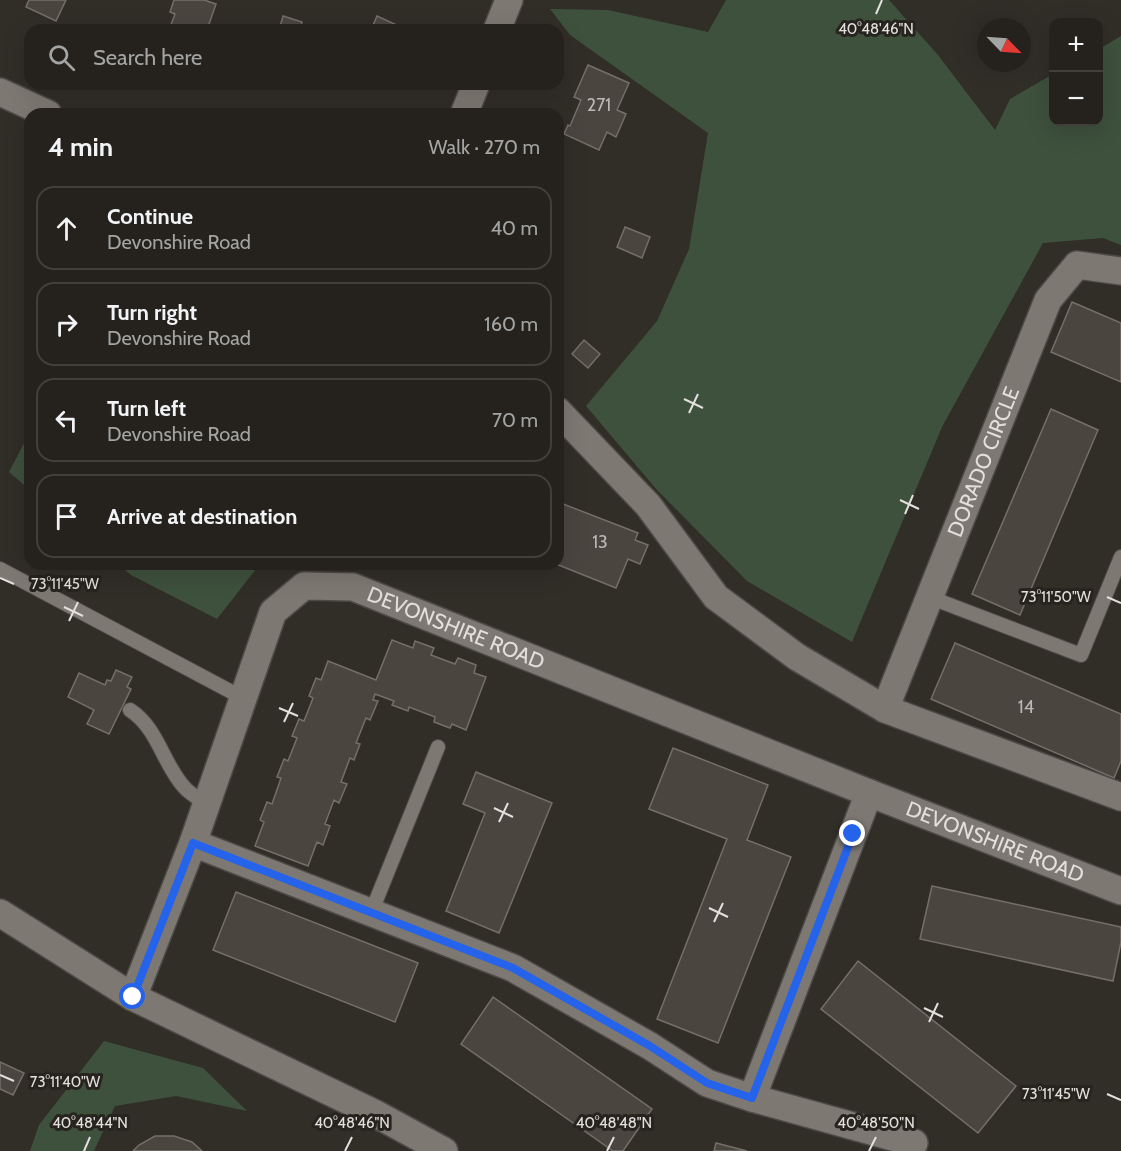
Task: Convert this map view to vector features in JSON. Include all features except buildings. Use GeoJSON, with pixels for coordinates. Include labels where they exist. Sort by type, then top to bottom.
{"type":"FeatureCollection","features":[{"type":"Feature","properties":{"kind":"street"},"geometry":{"type":"LineString","coordinates":[[499,24],[509,0]]}},
{"type":"Feature","properties":{"kind":"street"},"geometry":{"type":"LineString","coordinates":[[466,108],[474,90]]}},
{"type":"Feature","properties":{"kind":"street"},"geometry":{"type":"LineString","coordinates":[[0,92],[35,108]]}},
{"type":"Feature","properties":{"kind":"street","name":"DORADO CIRCLE"},"geometry":{"type":"LineString","coordinates":[[885,709],[1048,300],[1077,265],[1121,271]]}},
{"type":"Feature","properties":{"kind":"street"},"geometry":{"type":"LineString","coordinates":[[564,417],[648,505],[716,597],[797,657],[885,709],[1121,797]]}},
{"type":"Feature","properties":{"kind":"street","name":"DEVONSHIRE ROAD"},"geometry":{"type":"LineString","coordinates":[[133,997],[193,843],[273,612],[304,586],[353,587],[1121,891]]}},
{"type":"Feature","properties":{"kind":"street"},"geometry":{"type":"LineString","coordinates":[[752,1098],[869,793]]}},
{"type":"Feature","properties":{"kind":"street"},"geometry":{"type":"LineString","coordinates":[[193,843],[513,968],[650,1046],[707,1083],[752,1098],[914,1143]]}},
{"type":"Feature","properties":{"kind":"street"},"geometry":{"type":"LineString","coordinates":[[0,913],[133,997],[376,1114],[444,1151]]}},
{"type":"Feature","properties":{"kind":"lane"},"geometry":{"type":"LineString","coordinates":[[929,597],[1081,655],[1121,557]]}},
{"type":"Feature","properties":{"kind":"lane"},"geometry":{"type":"LineString","coordinates":[[0,569],[243,698]]}},
{"type":"Feature","properties":{"kind":"lane"},"geometry":{"type":"LineString","coordinates":[[130,710],[156,739],[183,786],[207,804]]}},
{"type":"Feature","properties":{"kind":"lane"},"geometry":{"type":"LineString","coordinates":[[371,913],[438,747]]}},
{"type":"Feature","properties":{"kind":"green space"},"geometry":{"type":"Polygon","coordinates":[[[726,0],[889,0],[938,55],[995,130],[1010,99],[1049,76],[1049,126],[1103,126],[1103,47],[1121,36],[1121,245],[1103,238],[1043,243],[942,427],[852,642],[747,581],[657,490],[586,406],[657,321],[689,249],[708,133],[570,35],[564,24],[550,9],[608,10],[708,32],[726,0]]]}},
{"type":"Feature","properties":{"kind":"green space"},"geometry":{"type":"Polygon","coordinates":[[[24,443],[24,485],[9,472],[24,443]]]}},
{"type":"Feature","properties":{"kind":"green space"},"geometry":{"type":"Polygon","coordinates":[[[125,570],[255,570],[217,619],[125,570]]]}},
{"type":"Feature","properties":{"kind":"green space"},"geometry":{"type":"Polygon","coordinates":[[[104,1041],[203,1068],[247,1111],[176,1096],[115,1106],[94,1151],[30,1151],[39,1125],[104,1041]]]}},
{"type":"Feature","properties":{"kind":"route"},"geometry":{"type":"LineString","coordinates":[[133,997],[193,843],[513,968],[650,1046],[707,1083],[752,1098],[853,834]]}}]}
